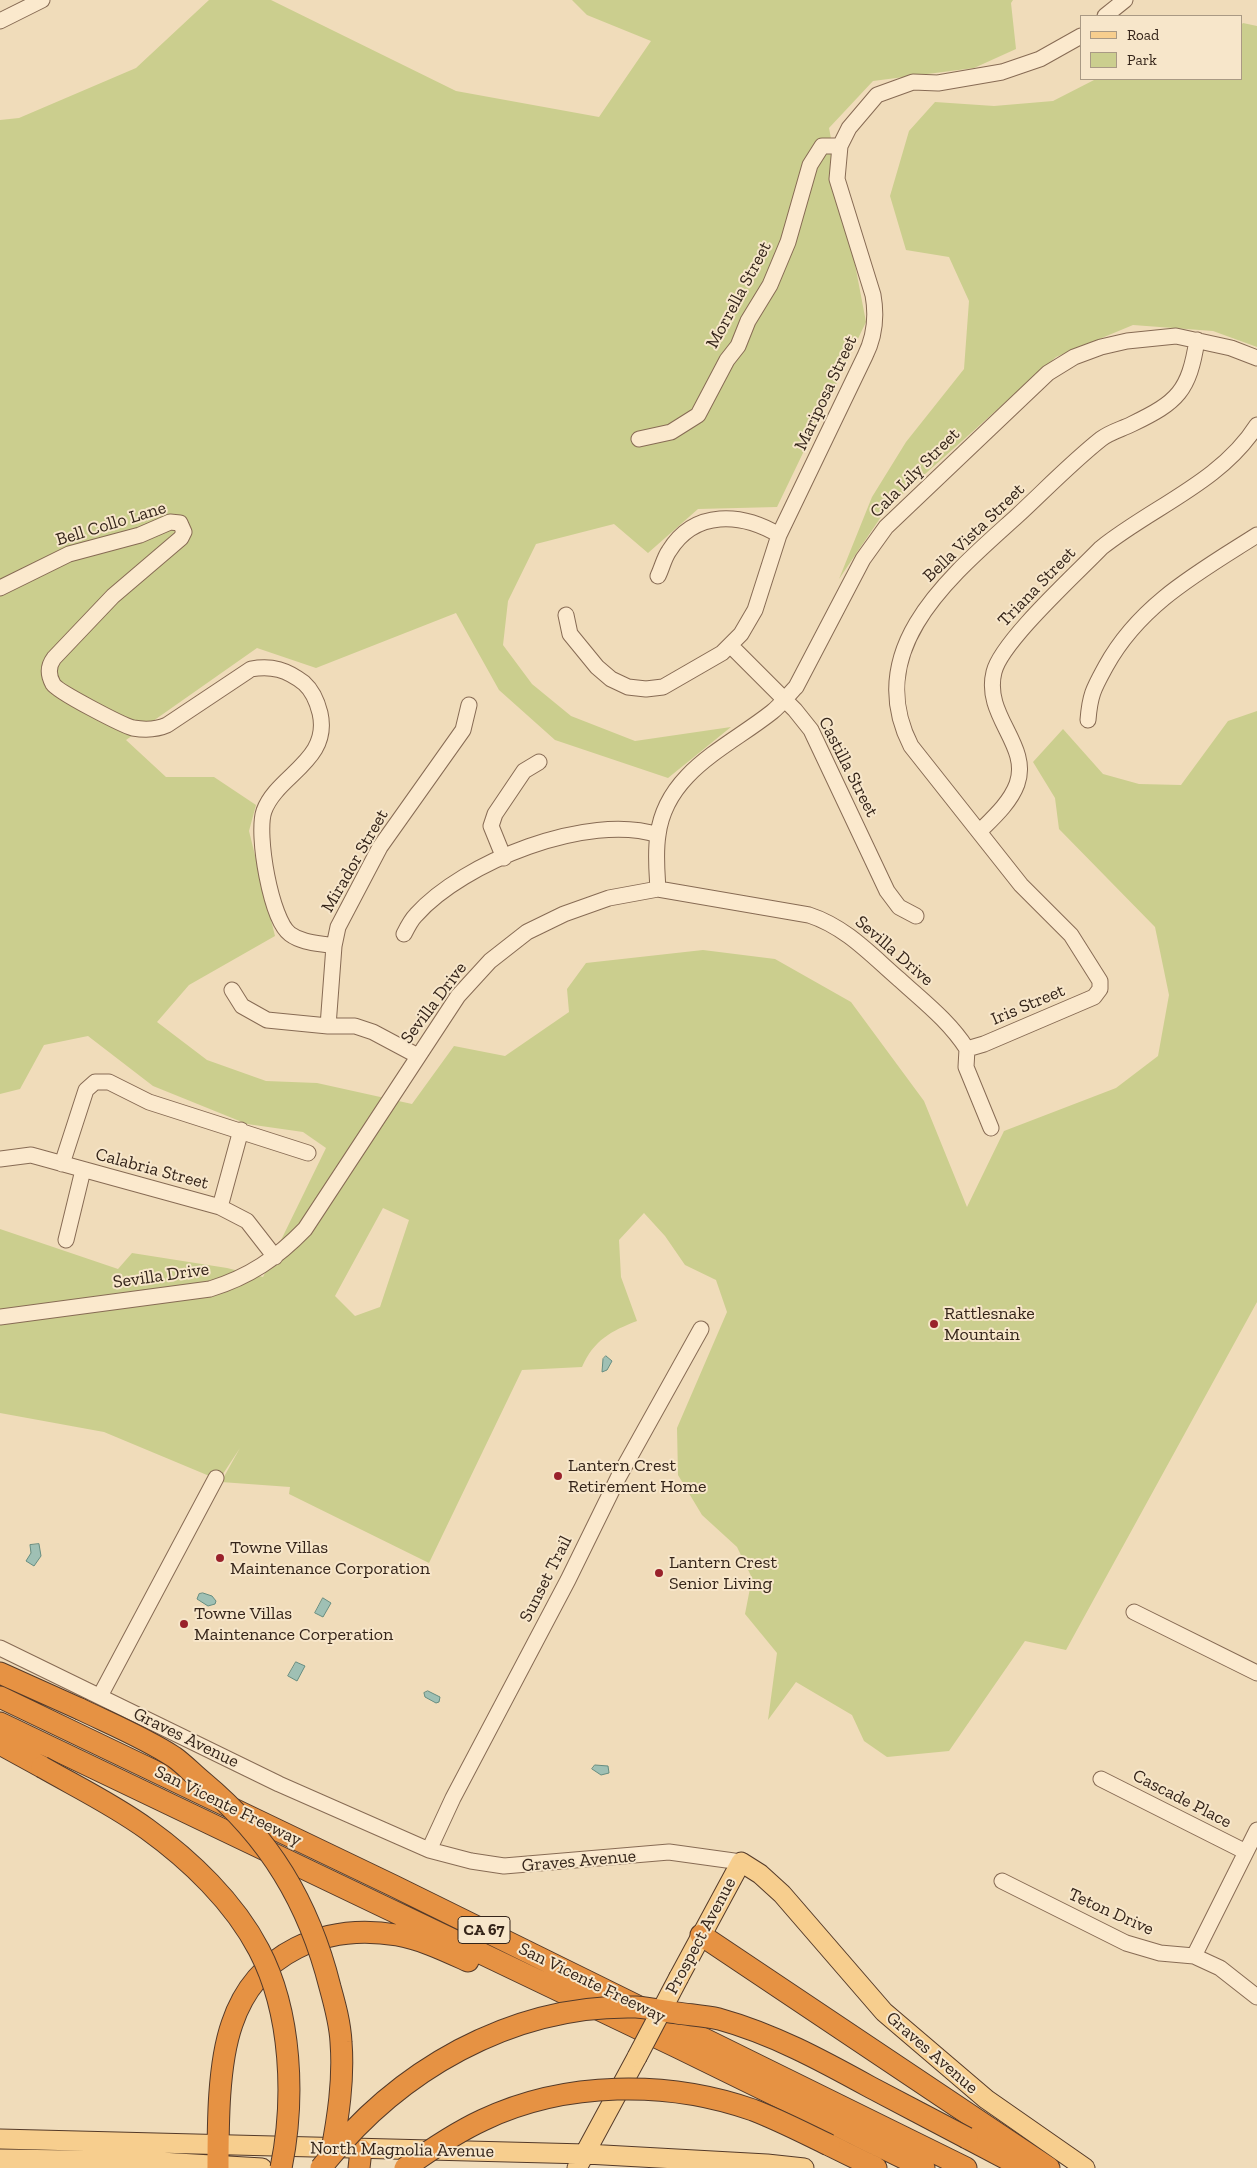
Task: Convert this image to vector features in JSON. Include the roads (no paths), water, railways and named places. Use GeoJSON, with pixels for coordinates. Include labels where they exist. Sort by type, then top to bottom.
{"type":"FeatureCollection","features":[{"type":"Feature","properties":{"kind":"highway"},"geometry":{"type":"LineString","coordinates":[[0,1673],[133,1734],[174,1758],[230,1805],[254,1830],[280,1866],[302,1906],[326,1970],[341,2041],[342,2074],[337,2123],[328,2168]]}},
{"type":"Feature","properties":{"kind":"highway","name":"San Vicente Freeway"},"geometry":{"type":"LineString","coordinates":[[0,1697],[403,1890],[966,2168]]}},
{"type":"Feature","properties":{"kind":"highway","name":"San Vicente Freeway"},"geometry":{"type":"LineString","coordinates":[[0,1723],[679,2048],[924,2168]]}},
{"type":"Feature","properties":{"kind":"highway"},"geometry":{"type":"LineString","coordinates":[[0,1744],[147,1829],[208,1882],[237,1915],[260,1951],[284,2027],[289,2073],[286,2142],[281,2168]]}},
{"type":"Feature","properties":{"kind":"highway"},"geometry":{"type":"LineString","coordinates":[[218,2167],[224,2054],[239,2005],[262,1972],[277,1960],[304,1943],[330,1934],[368,1932],[409,1938],[679,2048]]}},
{"type":"Feature","properties":{"kind":"highway"},"geometry":{"type":"LineString","coordinates":[[701,1935],[1049,2168]]}},
{"type":"Feature","properties":{"kind":"highway"},"geometry":{"type":"LineString","coordinates":[[321,2168],[335,2150],[397,2090],[451,2053],[487,2036],[540,2018],[584,2010],[628,2008],[717,2019],[784,2042],[823,2060],[1024,2168]]}},
{"type":"Feature","properties":{"kind":"highway"},"geometry":{"type":"LineString","coordinates":[[405,2168],[457,2134],[509,2109],[544,2100],[604,2089],[654,2089],[721,2101],[754,2110],[876,2168]]}},
{"type":"Feature","properties":{"kind":"main road","name":"Prospect Avenue"},"geometry":{"type":"LineString","coordinates":[[581,2161],[741,1862]]}},
{"type":"Feature","properties":{"kind":"main road","name":"Graves Avenue"},"geometry":{"type":"LineString","coordinates":[[741,1862],[760,1874],[782,1894],[884,2012],[986,2099],[1085,2168]]}},
{"type":"Feature","properties":{"kind":"main road","name":"North Magnolia Avenue"},"geometry":{"type":"LineString","coordinates":[[0,2139],[218,2144],[360,2159],[767,2164],[804,2168]]}},
{"type":"Feature","properties":{"kind":"main road"},"geometry":{"type":"LineString","coordinates":[[0,2159],[143,2161],[218,2167],[262,2168]]}},
{"type":"Feature","properties":{"kind":"street"},"geometry":{"type":"LineString","coordinates":[[0,21],[42,0]]}},
{"type":"Feature","properties":{"kind":"street"},"geometry":{"type":"LineString","coordinates":[[1106,15],[1125,0]]}},
{"type":"Feature","properties":{"kind":"street","name":"Mariposa Street"},"geometry":{"type":"LineString","coordinates":[[566,614],[570,634],[597,667],[611,679],[636,689],[654,689],[672,684],[722,654],[741,634],[755,610],[779,535],[866,356],[874,331],[876,313],[873,295],[837,179],[840,146],[849,128],[877,95],[913,82],[938,82],[1002,72],[1040,59],[1080,37]]}},
{"type":"Feature","properties":{"kind":"street","name":"Morrella Street"},"geometry":{"type":"LineString","coordinates":[[639,439],[671,432],[698,415],[727,360],[738,346],[748,321],[770,284],[788,242],[810,165],[822,146],[840,146]]}},
{"type":"Feature","properties":{"kind":"street","name":"Cala Lily Street"},"geometry":{"type":"LineString","coordinates":[[658,890],[658,835],[669,802],[689,773],[707,756],[773,711],[796,687],[863,559],[886,527],[1041,379],[1074,357],[1114,343],[1176,336],[1230,348],[1257,358]]}},
{"type":"Feature","properties":{"kind":"street","name":"Bella Vista Street"},"geometry":{"type":"LineString","coordinates":[[1100,990],[1100,980],[1071,935],[1022,886],[911,746],[902,725],[897,704],[896,681],[900,660],[908,639],[941,587],[1103,438],[1163,408],[1177,396],[1190,372],[1197,340]]}},
{"type":"Feature","properties":{"kind":"street","name":"Triana Street"},"geometry":{"type":"LineString","coordinates":[[979,832],[1007,802],[1017,783],[1019,763],[1016,749],[997,712],[992,696],[994,670],[1005,648],[1101,548],[1118,534],[1211,474],[1236,453],[1257,425]]}},
{"type":"Feature","properties":{"kind":"street"},"geometry":{"type":"LineString","coordinates":[[658,576],[669,551],[693,525],[719,518],[742,519],[779,535]]}},
{"type":"Feature","properties":{"kind":"street","name":"Bell Collo Lane"},"geometry":{"type":"LineString","coordinates":[[0,588],[69,554],[140,535],[170,522],[177,522],[182,526],[184,532],[181,538],[113,596],[54,658],[50,665],[53,684],[60,691],[131,727],[146,730],[167,725],[251,669],[264,667],[278,668],[293,675],[308,687],[317,700],[320,716],[320,734],[314,749],[303,766],[281,787],[264,810],[261,826],[261,846],[275,911],[280,924],[296,938],[334,946]]}},
{"type":"Feature","properties":{"kind":"street"},"geometry":{"type":"LineString","coordinates":[[1088,720],[1090,697],[1117,648],[1135,624],[1171,590],[1257,535]]}},
{"type":"Feature","properties":{"kind":"street","name":"Castilla Street"},"geometry":{"type":"LineString","coordinates":[[730,645],[812,730],[888,891],[899,907],[916,916]]}},
{"type":"Feature","properties":{"kind":"street","name":"Mirador Street"},"geometry":{"type":"LineString","coordinates":[[328,1026],[334,946],[338,926],[380,847],[463,730],[469,705]]}},
{"type":"Feature","properties":{"kind":"street"},"geometry":{"type":"LineString","coordinates":[[504,858],[491,826],[495,814],[524,771],[539,762]]}},
{"type":"Feature","properties":{"kind":"street"},"geometry":{"type":"LineString","coordinates":[[404,934],[415,915],[443,892],[473,873],[536,844],[590,830],[644,830],[658,835]]}},
{"type":"Feature","properties":{"kind":"street","name":"Sevilla Drive"},"geometry":{"type":"LineString","coordinates":[[0,1317],[210,1289],[243,1277],[275,1257],[305,1229],[458,996],[484,968],[527,932],[564,914],[609,898],[658,890],[809,915],[832,924],[848,935],[954,1028],[968,1049]]}},
{"type":"Feature","properties":{"kind":"street"},"geometry":{"type":"LineString","coordinates":[[232,990],[242,1006],[267,1020],[328,1026],[355,1026],[373,1032],[418,1056]]}},
{"type":"Feature","properties":{"kind":"street","name":"Iris Street"},"geometry":{"type":"LineString","coordinates":[[968,1049],[1094,998],[1100,990]]}},
{"type":"Feature","properties":{"kind":"street"},"geometry":{"type":"LineString","coordinates":[[968,1049],[966,1068],[992,1128]]}},
{"type":"Feature","properties":{"kind":"street"},"geometry":{"type":"LineString","coordinates":[[62,1164],[86,1090],[91,1084],[100,1081],[109,1082],[149,1102],[308,1153]]}},
{"type":"Feature","properties":{"kind":"street"},"geometry":{"type":"LineString","coordinates":[[220,1207],[241,1130]]}},
{"type":"Feature","properties":{"kind":"street","name":"Calabria Street"},"geometry":{"type":"LineString","coordinates":[[0,1158],[31,1155],[220,1207],[248,1221],[275,1257]]}},
{"type":"Feature","properties":{"kind":"street"},"geometry":{"type":"LineString","coordinates":[[66,1240],[83,1170]]}},
{"type":"Feature","properties":{"kind":"street","name":"Sunset Trail"},"geometry":{"type":"LineString","coordinates":[[429,1850],[453,1798],[618,1478],[701,1328]]}},
{"type":"Feature","properties":{"kind":"street"},"geometry":{"type":"LineString","coordinates":[[100,1696],[216,1478]]}},
{"type":"Feature","properties":{"kind":"street"},"geometry":{"type":"LineString","coordinates":[[1134,1612],[1257,1673]]}},
{"type":"Feature","properties":{"kind":"street","name":"Graves Avenue"},"geometry":{"type":"LineString","coordinates":[[0,1648],[280,1784],[429,1850],[471,1862],[504,1866],[669,1852],[741,1862]]}},
{"type":"Feature","properties":{"kind":"street","name":"Cascade Place"},"geometry":{"type":"LineString","coordinates":[[1101,1779],[1246,1852]]}},
{"type":"Feature","properties":{"kind":"street"},"geometry":{"type":"LineString","coordinates":[[1194,1956],[1257,1830]]}},
{"type":"Feature","properties":{"kind":"street","name":"Teton Drive"},"geometry":{"type":"LineString","coordinates":[[1002,1881],[1126,1943],[1160,1953],[1194,1956],[1220,1968],[1257,1997]]}},
{"type":"Feature","properties":{"kind":"water"},"geometry":{"type":"Polygon","coordinates":[[[606,1356],[612,1361],[607,1370],[602,1372],[603,1359],[606,1356]]]}},
{"type":"Feature","properties":{"kind":"water"},"geometry":{"type":"Polygon","coordinates":[[[39,1544],[41,1556],[34,1566],[26,1561],[31,1553],[30,1545],[39,1544]]]}},
{"type":"Feature","properties":{"kind":"water"},"geometry":{"type":"Polygon","coordinates":[[[203,1593],[212,1596],[216,1601],[215,1604],[208,1606],[197,1599],[199,1594],[203,1593]]]}},
{"type":"Feature","properties":{"kind":"water"},"geometry":{"type":"Polygon","coordinates":[[[323,1598],[331,1603],[323,1617],[315,1613],[323,1598]]]}},
{"type":"Feature","properties":{"kind":"water"},"geometry":{"type":"Polygon","coordinates":[[[296,1662],[305,1666],[297,1681],[288,1676],[296,1662]]]}},
{"type":"Feature","properties":{"kind":"water"},"geometry":{"type":"Polygon","coordinates":[[[428,1691],[440,1697],[439,1702],[436,1703],[425,1697],[424,1693],[428,1691]]]}},
{"type":"Feature","properties":{"kind":"water"},"geometry":{"type":"Polygon","coordinates":[[[595,1765],[608,1766],[609,1773],[601,1775],[592,1769],[595,1765]]]}},
{"type":"Feature","properties":{"kind":"place","name":"Rattlesnake Mountain"},"geometry":{"type":"Point","coordinates":[934,1324]}},
{"type":"Feature","properties":{"kind":"place","name":"Lantern Crest Retirement Home"},"geometry":{"type":"Point","coordinates":[558,1476]}},
{"type":"Feature","properties":{"kind":"place","name":"Towne Villas Maintenance Corporation"},"geometry":{"type":"Point","coordinates":[220,1558]}},
{"type":"Feature","properties":{"kind":"place","name":"Lantern Crest Senior Living"},"geometry":{"type":"Point","coordinates":[659,1573]}},
{"type":"Feature","properties":{"kind":"place","name":"Towne Villas Maintenance Corperation"},"geometry":{"type":"Point","coordinates":[184,1624]}}]}
